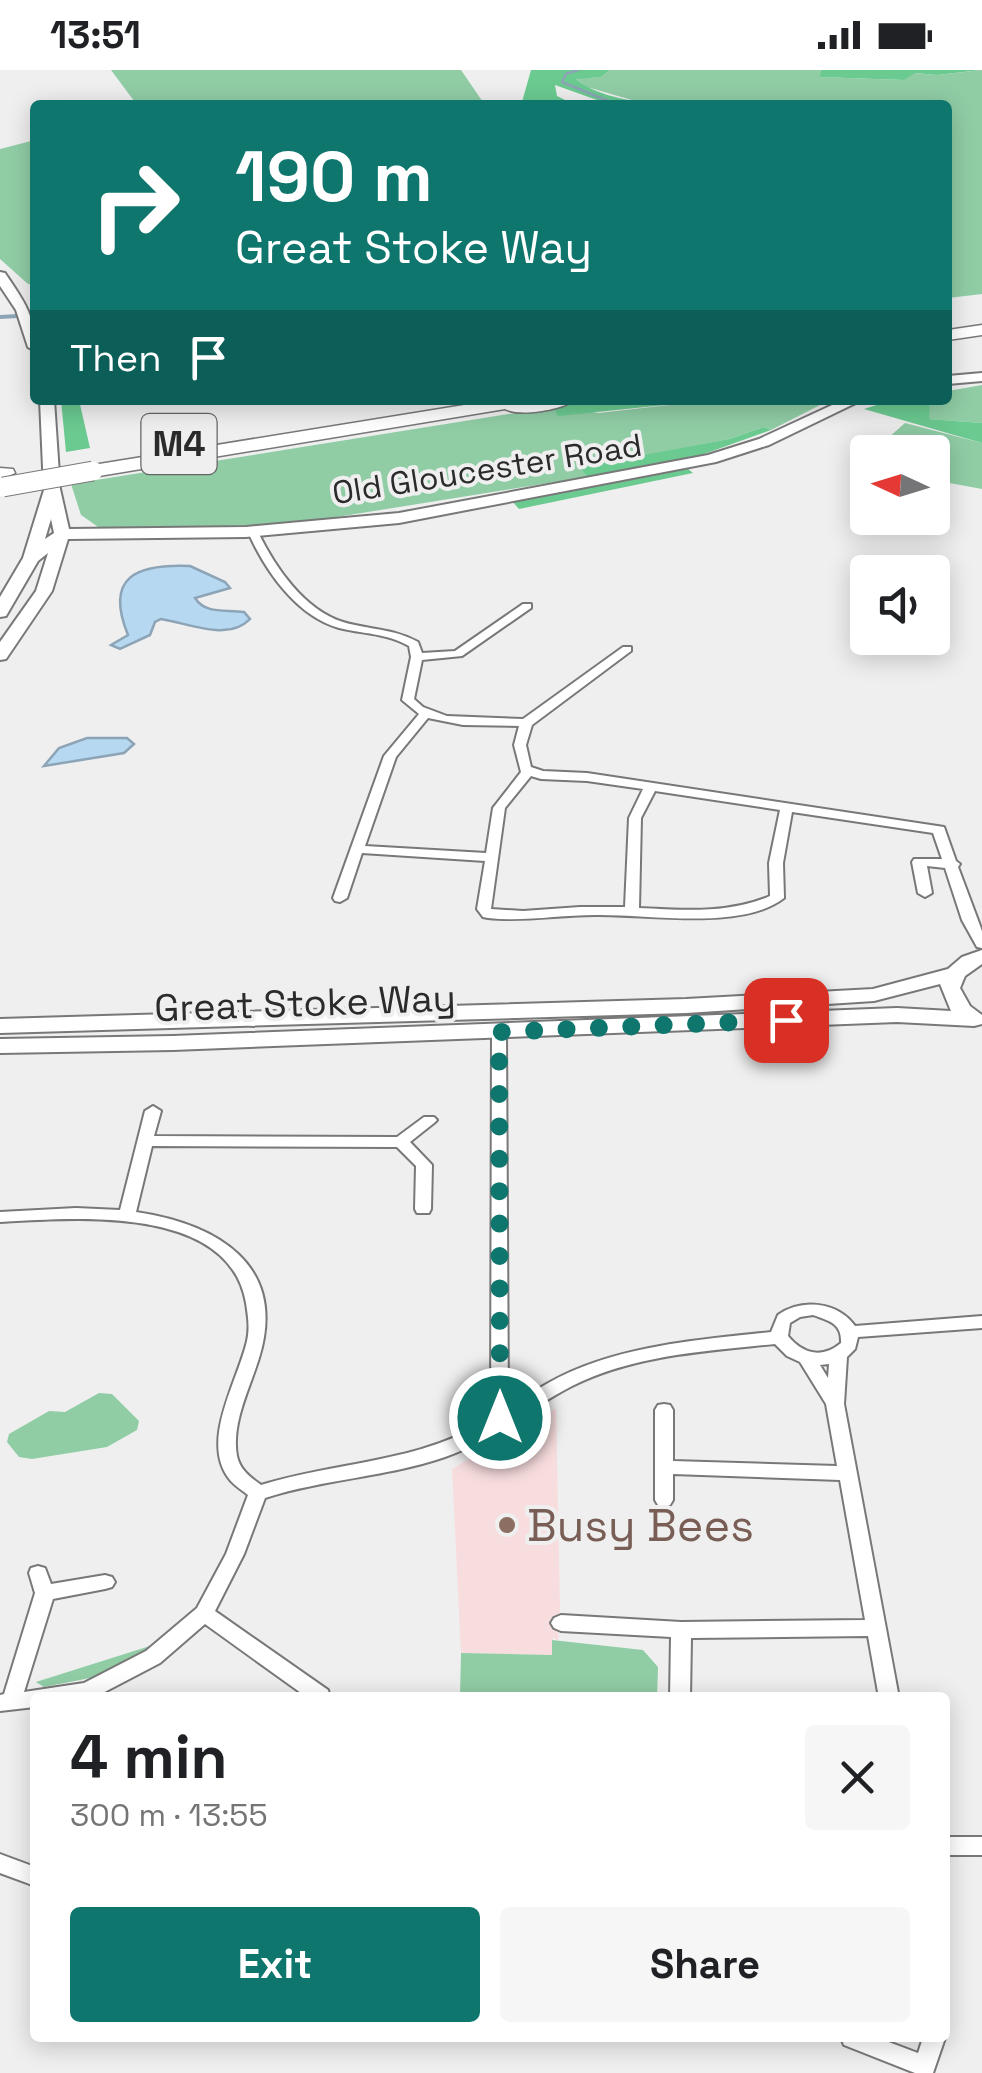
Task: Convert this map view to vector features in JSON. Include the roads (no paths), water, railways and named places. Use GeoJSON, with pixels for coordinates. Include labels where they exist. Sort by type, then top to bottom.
{"type":"FeatureCollection","features":[{"type":"Feature","properties":{"kind":"highway"},"geometry":{"type":"LineString","coordinates":[[952,319],[982,315]]}},
{"type":"Feature","properties":{"kind":"highway"},"geometry":{"type":"LineString","coordinates":[[952,335],[978,333]]}},
{"type":"Feature","properties":{"kind":"highway"},"geometry":{"type":"LineString","coordinates":[[952,342],[978,333]]}},
{"type":"Feature","properties":{"kind":"highway","name":"M4"},"geometry":{"type":"LineString","coordinates":[[92,465],[389,405]]}},
{"type":"Feature","properties":{"kind":"highway","name":"M4"},"geometry":{"type":"LineString","coordinates":[[267,429],[419,405]]}},
{"type":"Feature","properties":{"kind":"highway","name":"M4"},"geometry":{"type":"LineString","coordinates":[[2,480],[496,405]]}},
{"type":"Feature","properties":{"kind":"highway","name":"M4"},"geometry":{"type":"LineString","coordinates":[[388,422],[526,405]]}},
{"type":"Feature","properties":{"kind":"main road"},"geometry":{"type":"LineString","coordinates":[[0,276],[30,332]]}},
{"type":"Feature","properties":{"kind":"main road"},"geometry":{"type":"LineString","coordinates":[[952,380],[982,377]]}},
{"type":"Feature","properties":{"kind":"main road"},"geometry":{"type":"LineString","coordinates":[[0,655],[44,591],[62,534],[52,488],[47,405]]}},
{"type":"Feature","properties":{"kind":"main road","name":"Old Gloucester Road"},"geometry":{"type":"LineString","coordinates":[[62,534],[253,532],[399,518],[678,468],[764,442],[844,405]]}},
{"type":"Feature","properties":{"kind":"main road"},"geometry":{"type":"LineString","coordinates":[[0,612],[30,558],[52,488]]}},
{"type":"Feature","properties":{"kind":"main road"},"geometry":{"type":"LineString","coordinates":[[30,558],[62,534]]}},
{"type":"Feature","properties":{"kind":"main road","name":"Old Gloucester Road"},"geometry":{"type":"LineString","coordinates":[[57,552],[115,536]]}},
{"type":"Feature","properties":{"kind":"main road","name":"Great Stoke Way"},"geometry":{"type":"LineString","coordinates":[[0,1026],[686,1006],[874,995],[952,974],[965,962],[982,956]]}},
{"type":"Feature","properties":{"kind":"main road"},"geometry":{"type":"LineString","coordinates":[[952,974],[951,997],[977,1021]]}},
{"type":"Feature","properties":{"kind":"main road","name":"Great Stoke Way"},"geometry":{"type":"LineString","coordinates":[[0,1046],[499,1032],[897,1014],[977,1021]]}},
{"type":"Feature","properties":{"kind":"street"},"geometry":{"type":"LineString","coordinates":[[253,532],[272,566],[314,610],[343,625],[395,632],[414,644],[417,656],[408,700],[426,714],[526,723]]}},
{"type":"Feature","properties":{"kind":"street"},"geometry":{"type":"LineString","coordinates":[[417,656],[458,654],[526,606]]}},
{"type":"Feature","properties":{"kind":"street"},"geometry":{"type":"LineString","coordinates":[[627,649],[526,723],[520,745],[525,769],[541,775],[651,786],[940,830],[969,920],[982,944]]}},
{"type":"Feature","properties":{"kind":"street"},"geometry":{"type":"LineString","coordinates":[[340,898],[390,756],[426,714]]}},
{"type":"Feature","properties":{"kind":"street"},"geometry":{"type":"LineString","coordinates":[[528,770],[499,808],[484,908],[488,914],[532,917],[579,911],[764,907],[778,898],[776,863],[787,806]]}},
{"type":"Feature","properties":{"kind":"street"},"geometry":{"type":"LineString","coordinates":[[632,911],[635,818],[651,786]]}},
{"type":"Feature","properties":{"kind":"street"},"geometry":{"type":"LineString","coordinates":[[357,849],[492,857]]}},
{"type":"Feature","properties":{"kind":"street"},"geometry":{"type":"LineString","coordinates":[[925,893],[920,855],[953,864]]}},
{"type":"Feature","properties":{"kind":"street"},"geometry":{"type":"LineString","coordinates":[[499,1032],[500,1418]]}},
{"type":"Feature","properties":{"kind":"street"},"geometry":{"type":"LineString","coordinates":[[128,1215],[154,1111]]}},
{"type":"Feature","properties":{"kind":"street"},"geometry":{"type":"LineString","coordinates":[[146,1141],[401,1142],[429,1120]]}},
{"type":"Feature","properties":{"kind":"street"},"geometry":{"type":"LineString","coordinates":[[401,1142],[424,1164],[422,1208]]}},
{"type":"Feature","properties":{"kind":"street"},"geometry":{"type":"LineString","coordinates":[[0,1217],[128,1215],[172,1222],[209,1239],[234,1257],[254,1289],[258,1326],[227,1431],[234,1472],[258,1493]]}},
{"type":"Feature","properties":{"kind":"street"},"geometry":{"type":"LineString","coordinates":[[804,1309],[833,1314],[850,1332],[849,1345],[838,1356],[807,1359],[789,1351],[778,1337],[780,1322],[804,1309]]}},
{"type":"Feature","properties":{"kind":"street"},"geometry":{"type":"LineString","coordinates":[[850,1332],[982,1322]]}},
{"type":"Feature","properties":{"kind":"street"},"geometry":{"type":"LineString","coordinates":[[92,1692],[153,1657],[204,1614],[235,1554],[258,1493],[286,1483],[436,1454],[467,1442],[500,1418],[584,1373],[669,1350],[778,1337]]}},
{"type":"Feature","properties":{"kind":"street"},"geometry":{"type":"LineString","coordinates":[[838,1356],[835,1404],[888,1692]]}},
{"type":"Feature","properties":{"kind":"street"},"geometry":{"type":"LineString","coordinates":[[807,1359],[835,1404]]}},
{"type":"Feature","properties":{"kind":"street"},"geometry":{"type":"LineString","coordinates":[[664,1410],[664,1500]]}},
{"type":"Feature","properties":{"kind":"street"},"geometry":{"type":"LineString","coordinates":[[664,1468],[848,1473]]}},
{"type":"Feature","properties":{"kind":"street"},"geometry":{"type":"LineString","coordinates":[[6,1703],[45,1593],[38,1572]]}},
{"type":"Feature","properties":{"kind":"street"},"geometry":{"type":"LineString","coordinates":[[45,1593],[105,1582]]}},
{"type":"Feature","properties":{"kind":"street"},"geometry":{"type":"LineString","coordinates":[[204,1614],[315,1692]]}},
{"type":"Feature","properties":{"kind":"street"},"geometry":{"type":"LineString","coordinates":[[562,1624],[681,1630],[876,1628]]}},
{"type":"Feature","properties":{"kind":"street"},"geometry":{"type":"LineString","coordinates":[[680,1692],[681,1630]]}},
{"type":"Feature","properties":{"kind":"street"},"geometry":{"type":"LineString","coordinates":[[950,1846],[982,1846]]}},
{"type":"Feature","properties":{"kind":"street"},"geometry":{"type":"LineString","coordinates":[[0,1863],[30,1876]]}},
{"type":"Feature","properties":{"kind":"street"},"geometry":{"type":"LineString","coordinates":[[861,2042],[924,2069],[933,2042]]}},
{"type":"Feature","properties":{"kind":"water"},"geometry":{"type":"Polygon","coordinates":[[[190,566],[230,588],[195,598],[200,603],[211,609],[244,612],[250,619],[241,626],[219,630],[161,619],[155,622],[150,635],[120,649],[111,645],[128,635],[120,599],[130,578],[155,568],[190,566]]]}},
{"type":"Feature","properties":{"kind":"water"},"geometry":{"type":"Polygon","coordinates":[[[87,738],[127,738],[134,744],[124,753],[44,766],[59,748],[87,738]]]}},
{"type":"Feature","properties":{"kind":"waterway"},"geometry":{"type":"LineString","coordinates":[[578,70],[566,74],[562,82],[606,100]]}},
{"type":"Feature","properties":{"kind":"waterway"},"geometry":{"type":"LineString","coordinates":[[0,317],[30,315]]}},
{"type":"Feature","properties":{"kind":"place","name":"Busy Bees"},"geometry":{"type":"Point","coordinates":[507,1525]}}]}
